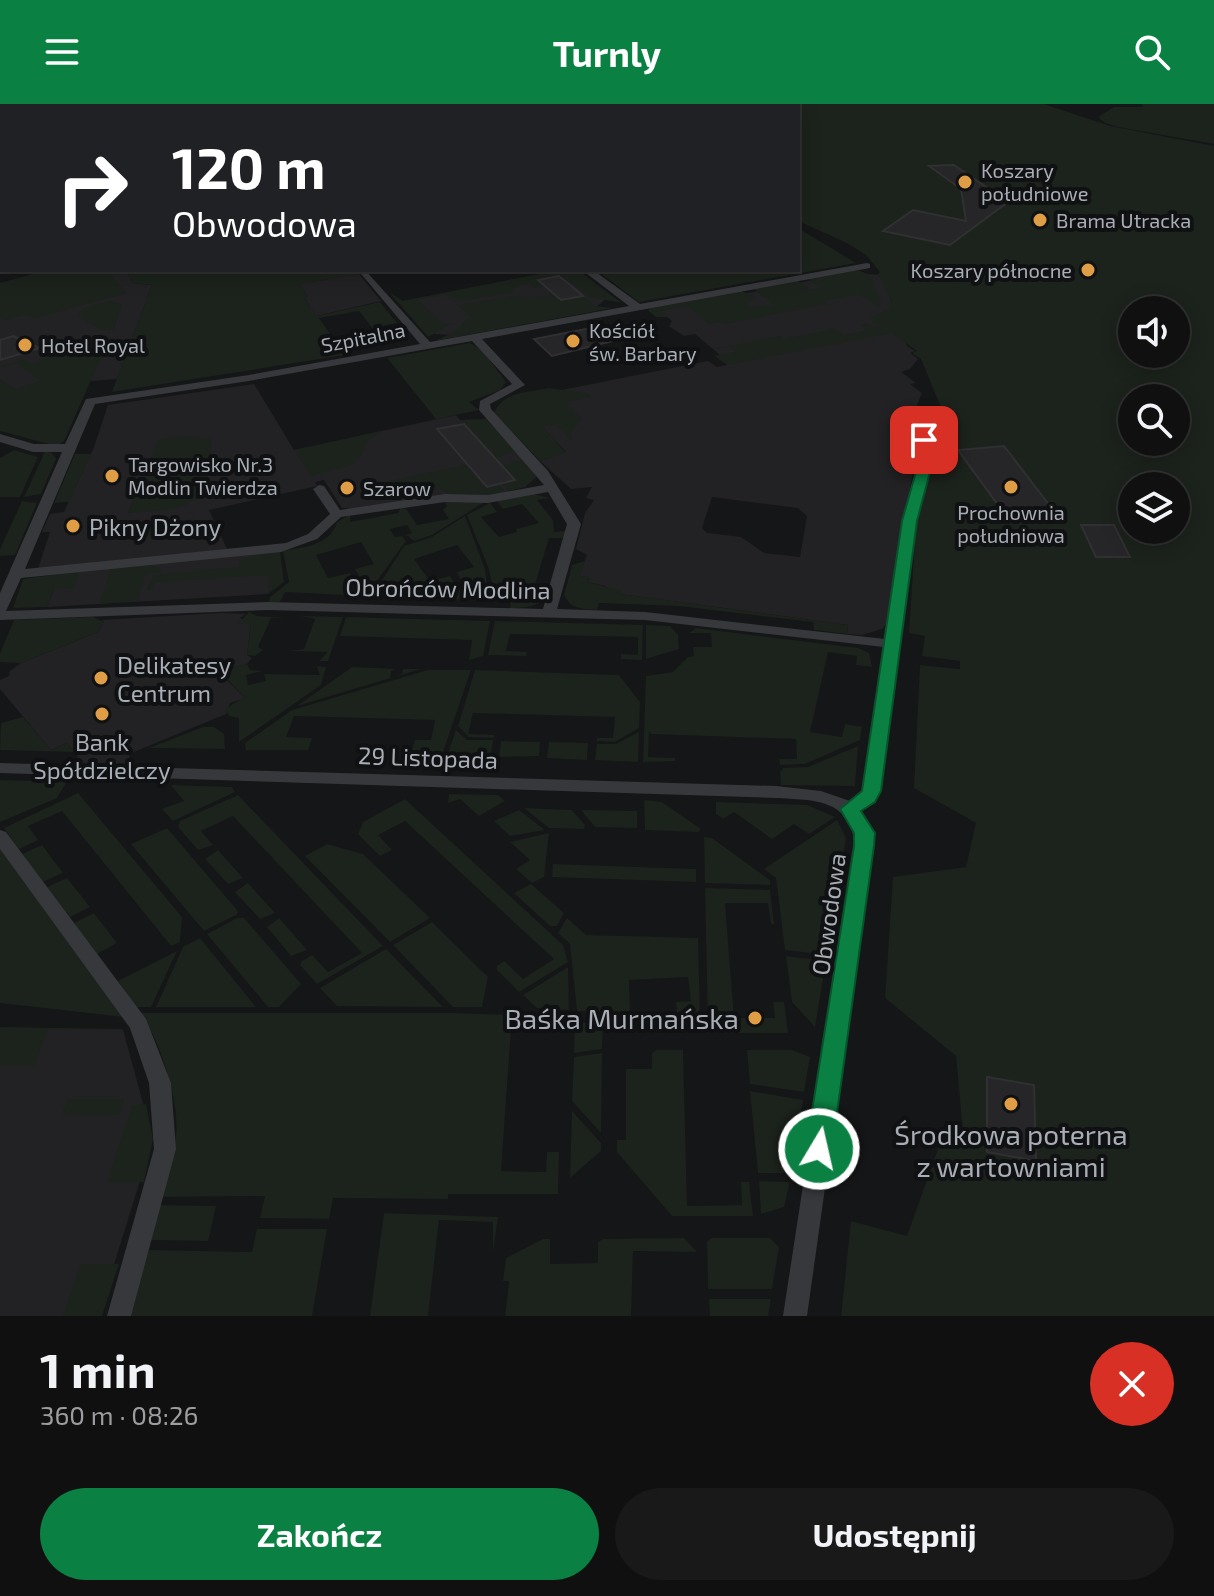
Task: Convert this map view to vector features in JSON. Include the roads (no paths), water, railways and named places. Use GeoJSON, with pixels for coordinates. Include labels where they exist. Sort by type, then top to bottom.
{"type":"FeatureCollection","features":[{"type":"Feature","properties":{"kind":"street","name":"Szpitalna"},"geometry":{"type":"LineString","coordinates":[[0,610],[90,401],[249,378],[867,266]]}},
{"type":"Feature","properties":{"kind":"street"},"geometry":{"type":"LineString","coordinates":[[590,272],[637,307]]}},
{"type":"Feature","properties":{"kind":"street"},"geometry":{"type":"LineString","coordinates":[[365,273],[427,345]]}},
{"type":"Feature","properties":{"kind":"street"},"geometry":{"type":"LineString","coordinates":[[474,336],[519,385],[484,403],[485,410],[552,487],[574,524],[549,613]]}},
{"type":"Feature","properties":{"kind":"street"},"geometry":{"type":"LineString","coordinates":[[0,438],[33,448],[70,448]]}},
{"type":"Feature","properties":{"kind":"street"},"geometry":{"type":"LineString","coordinates":[[850,809],[868,797],[871,791],[909,521],[924,468],[924,440]]}},
{"type":"Feature","properties":{"kind":"street"},"geometry":{"type":"LineString","coordinates":[[16,574],[281,548],[310,540],[324,531],[337,514],[445,498],[488,499],[552,487]]}},
{"type":"Feature","properties":{"kind":"street"},"geometry":{"type":"LineString","coordinates":[[319,489],[337,514]]}},
{"type":"Feature","properties":{"kind":"street","name":"Obrońców Modlina"},"geometry":{"type":"LineString","coordinates":[[0,616],[267,606],[645,616],[893,644]]}},
{"type":"Feature","properties":{"kind":"street","name":"29 Listopada"},"geometry":{"type":"LineString","coordinates":[[0,768],[811,793],[831,798],[850,809]]}},
{"type":"Feature","properties":{"kind":"street","name":"Obwodowa"},"geometry":{"type":"LineString","coordinates":[[795,1316],[864,846],[864,833],[850,809]]}},
{"type":"Feature","properties":{"kind":"street"},"geometry":{"type":"LineString","coordinates":[[0,836],[139,1025],[160,1083],[165,1149],[119,1316]]}},
{"type":"Feature","properties":{"kind":"place","name":"Koszary południowe"},"geometry":{"type":"Point","coordinates":[965,182]}},
{"type":"Feature","properties":{"kind":"place","name":"Brama Utracka"},"geometry":{"type":"Point","coordinates":[1040,220]}},
{"type":"Feature","properties":{"kind":"place","name":"Koszary północne"},"geometry":{"type":"Point","coordinates":[1088,270]}},
{"type":"Feature","properties":{"kind":"place","name":"Kościół św. Barbary"},"geometry":{"type":"Point","coordinates":[573,341]}},
{"type":"Feature","properties":{"kind":"place","name":"Hotel Royal"},"geometry":{"type":"Point","coordinates":[25,345]}},
{"type":"Feature","properties":{"kind":"place","name":"Targowisko Nr.3 Modlin Twierdza"},"geometry":{"type":"Point","coordinates":[112,476]}},
{"type":"Feature","properties":{"kind":"place","name":"Prochownia południowa"},"geometry":{"type":"Point","coordinates":[1011,487]}},
{"type":"Feature","properties":{"kind":"place","name":"Szarow"},"geometry":{"type":"Point","coordinates":[347,488]}},
{"type":"Feature","properties":{"kind":"place","name":"Pikny Dżony"},"geometry":{"type":"Point","coordinates":[73,526]}},
{"type":"Feature","properties":{"kind":"place","name":"Delikatesy Centrum"},"geometry":{"type":"Point","coordinates":[101,678]}},
{"type":"Feature","properties":{"kind":"place","name":"Bank Spółdzielczy"},"geometry":{"type":"Point","coordinates":[102,714]}},
{"type":"Feature","properties":{"kind":"place","name":"Baśka Murmańska"},"geometry":{"type":"Point","coordinates":[755,1018]}},
{"type":"Feature","properties":{"kind":"place","name":"Środkowa poterna z wartowniami"},"geometry":{"type":"Point","coordinates":[1011,1104]}}]}
